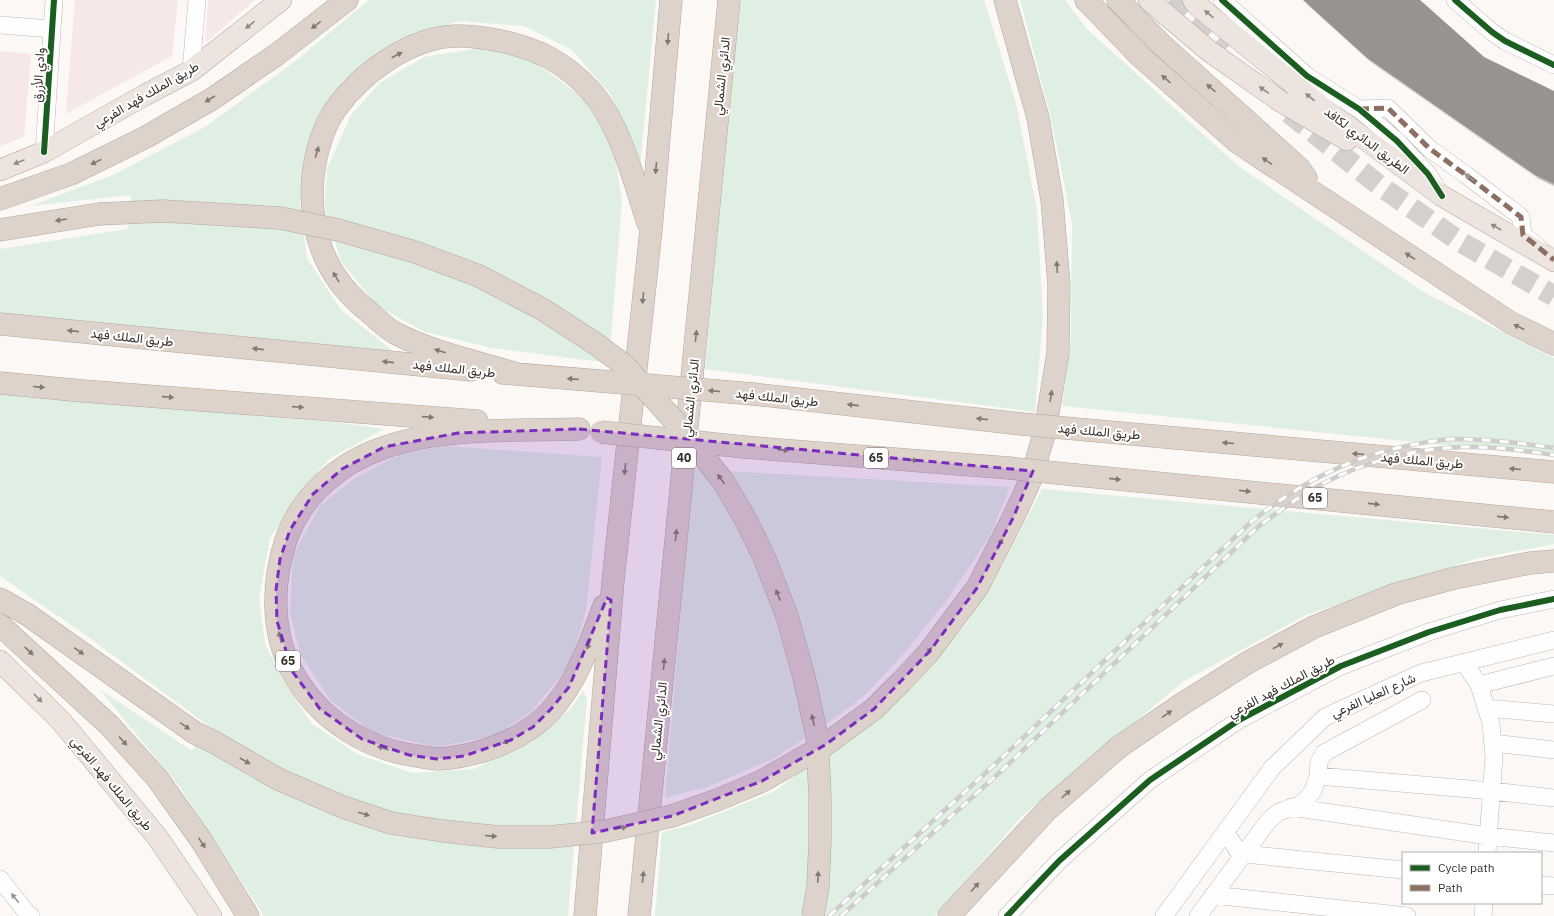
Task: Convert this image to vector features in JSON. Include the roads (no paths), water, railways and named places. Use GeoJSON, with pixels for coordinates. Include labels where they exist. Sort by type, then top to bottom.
{"type":"FeatureCollection","features":[{"type":"Feature","properties":{"kind":"highway"},"geometry":{"type":"LineString","coordinates":[[0,199],[71,174],[146,137],[212,99],[276,55],[347,0]]}},
{"type":"Feature","properties":{"kind":"highway"},"geometry":{"type":"LineString","coordinates":[[585,916],[613,581],[651,230],[671,0]]}},
{"type":"Feature","properties":{"kind":"highway","name":"الدائري الشمالي"},"geometry":{"type":"LineString","coordinates":[[639,916],[729,0]]}},
{"type":"Feature","properties":{"kind":"highway"},"geometry":{"type":"LineString","coordinates":[[0,599],[28,616],[195,733],[212,741],[278,779],[343,807],[392,823],[443,831],[498,836],[550,837],[606,831],[665,818],[717,800],[762,781],[825,745],[874,709],[902,681],[929,652],[977,588],[1031,479],[1045,431],[1058,353],[1059,285],[1052,200],[1038,118],[1005,0]]}},
{"type":"Feature","properties":{"kind":"highway"},"geometry":{"type":"LineString","coordinates":[[1086,0],[1140,56],[1237,142],[1511,323],[1554,344]]}},
{"type":"Feature","properties":{"kind":"highway"},"geometry":{"type":"LineString","coordinates":[[1118,0],[1162,45],[1299,168],[1316,194]]}},
{"type":"Feature","properties":{"kind":"highway"},"geometry":{"type":"LineString","coordinates":[[517,374],[429,347],[394,332],[355,301],[338,282],[327,261],[315,230],[312,195],[315,161],[322,137],[334,111],[352,88],[376,67],[399,54],[424,42],[454,36],[490,38],[524,46],[549,56],[571,71],[592,92],[610,117],[626,157],[651,230]]}},
{"type":"Feature","properties":{"kind":"highway"},"geometry":{"type":"LineString","coordinates":[[0,230],[99,214],[163,212],[280,218],[338,230],[415,252],[478,276],[542,309],[596,344],[624,365],[679,426],[723,481],[746,520],[764,557],[787,616],[804,677],[817,736],[820,797],[820,841],[818,886],[813,916]]}},
{"type":"Feature","properties":{"kind":"highway","name":"طريق الملك فهد"},"geometry":{"type":"LineString","coordinates":[[0,324],[517,374],[753,394],[1021,424],[1554,472]]}},
{"type":"Feature","properties":{"kind":"highway","name":"65"},"geometry":{"type":"LineString","coordinates":[[0,383],[83,391],[579,429],[744,447],[1009,468],[1554,522]]}},
{"type":"Feature","properties":{"kind":"highway","name":"65"},"geometry":{"type":"LineString","coordinates":[[579,429],[458,433],[419,438],[384,447],[363,456],[342,469],[327,480],[313,494],[301,510],[290,530],[280,560],[276,590],[278,628],[292,671],[320,709],[340,726],[362,740],[381,748],[409,755],[437,759],[464,756],[489,750],[511,740],[532,727],[551,709],[569,687],[580,667],[613,581]]}},
{"type":"Feature","properties":{"kind":"highway"},"geometry":{"type":"LineString","coordinates":[[949,916],[1048,809],[1119,747],[1179,706],[1247,663],[1314,627],[1396,594],[1455,578],[1530,563],[1554,561]]}},
{"type":"Feature","properties":{"kind":"highway"},"geometry":{"type":"LineString","coordinates":[[0,625],[109,725],[157,778],[200,840],[248,916]]}},
{"type":"Feature","properties":{"kind":"main road","name":"طريق الملك فهد الفرعي"},"geometry":{"type":"LineString","coordinates":[[0,170],[44,152],[191,71],[281,0]]}},
{"type":"Feature","properties":{"kind":"main road"},"geometry":{"type":"LineString","coordinates":[[1149,0],[1209,51],[1280,101],[1442,196]]}},
{"type":"Feature","properties":{"kind":"main road","name":"الطريق الدائري لكافد"},"geometry":{"type":"LineString","coordinates":[[1193,0],[1198,6],[1323,108],[1442,196],[1554,260]]}},
{"type":"Feature","properties":{"kind":"main road","name":"طريق الملك فهد الفرعي"},"geometry":{"type":"LineString","coordinates":[[0,661],[66,727],[158,838],[207,913]]}},
{"type":"Feature","properties":{"kind":"street","name":"وادي الأزرق"},"geometry":{"type":"LineString","coordinates":[[44,152],[54,0]]}},
{"type":"Feature","properties":{"kind":"street"},"geometry":{"type":"LineString","coordinates":[[191,71],[198,0]]}},
{"type":"Feature","properties":{"kind":"street"},"geometry":{"type":"LineString","coordinates":[[1222,0],[1307,76],[1359,109],[1397,141],[1428,174],[1442,196]]}},
{"type":"Feature","properties":{"kind":"street"},"geometry":{"type":"LineString","coordinates":[[1455,0],[1492,32],[1505,41],[1554,65]]}},
{"type":"Feature","properties":{"kind":"street"},"geometry":{"type":"LineString","coordinates":[[0,25],[52,29]]}},
{"type":"Feature","properties":{"kind":"street"},"geometry":{"type":"LineString","coordinates":[[1359,109],[1388,108],[1430,149],[1521,217],[1523,235],[1554,260]]}},
{"type":"Feature","properties":{"kind":"street","name":"طريق الملك فهد الفرعي"},"geometry":{"type":"LineString","coordinates":[[1007,916],[1059,861],[1150,780],[1239,720],[1341,666],[1429,632],[1500,610],[1554,599]]}},
{"type":"Feature","properties":{"kind":"street","name":"شارع العليا الفرعي"},"geometry":{"type":"LineString","coordinates":[[1164,916],[1272,768],[1325,717],[1421,673],[1554,640]]}},
{"type":"Feature","properties":{"kind":"street"},"geometry":{"type":"LineString","coordinates":[[1464,662],[1479,685],[1491,723],[1494,757],[1487,852]]}},
{"type":"Feature","properties":{"kind":"street"},"geometry":{"type":"LineString","coordinates":[[1479,685],[1554,666]]}},
{"type":"Feature","properties":{"kind":"street"},"geometry":{"type":"LineString","coordinates":[[1198,916],[1269,820],[1279,812],[1299,805],[1306,800],[1313,791],[1318,776],[1319,762],[1324,753],[1422,700]]}},
{"type":"Feature","properties":{"kind":"street"},"geometry":{"type":"LineString","coordinates":[[1486,708],[1554,714]]}},
{"type":"Feature","properties":{"kind":"street"},"geometry":{"type":"LineString","coordinates":[[1493,743],[1554,750]]}},
{"type":"Feature","properties":{"kind":"street"},"geometry":{"type":"LineString","coordinates":[[1318,776],[1492,791],[1554,798]]}},
{"type":"Feature","properties":{"kind":"street"},"geometry":{"type":"LineString","coordinates":[[1290,807],[1488,836],[1554,843]]}},
{"type":"Feature","properties":{"kind":"street"},"geometry":{"type":"LineString","coordinates":[[1225,832],[1239,852],[1244,854],[1402,870]]}},
{"type":"Feature","properties":{"kind":"street"},"geometry":{"type":"LineString","coordinates":[[0,879],[27,913],[32,916]]}},
{"type":"Feature","properties":{"kind":"street"},"geometry":{"type":"LineString","coordinates":[[1542,885],[1554,886]]}},
{"type":"Feature","properties":{"kind":"street"},"geometry":{"type":"LineString","coordinates":[[1214,895],[1407,916]]}},
{"type":"Feature","properties":{"kind":"street"},"geometry":{"type":"LineString","coordinates":[[1483,916],[1484,904]]}},
{"type":"Feature","properties":{"kind":"tunnel"},"geometry":{"type":"LineString","coordinates":[[1170,0],[1223,52]]}},
{"type":"Feature","properties":{"kind":"tunnel"},"geometry":{"type":"LineString","coordinates":[[1289,113],[1380,186],[1459,241],[1554,296]]}},
{"type":"Feature","properties":{"kind":"railway"},"geometry":{"type":"LineString","coordinates":[[829,916],[992,767],[1251,522],[1288,495],[1326,473],[1346,464],[1388,450],[1432,441],[1466,439],[1517,443],[1554,448]]}},
{"type":"Feature","properties":{"kind":"railway"},"geometry":{"type":"LineString","coordinates":[[841,916],[998,774],[1259,526],[1282,509],[1322,484],[1357,468],[1395,456],[1415,452],[1454,447],[1482,447],[1554,455]]}}]}
